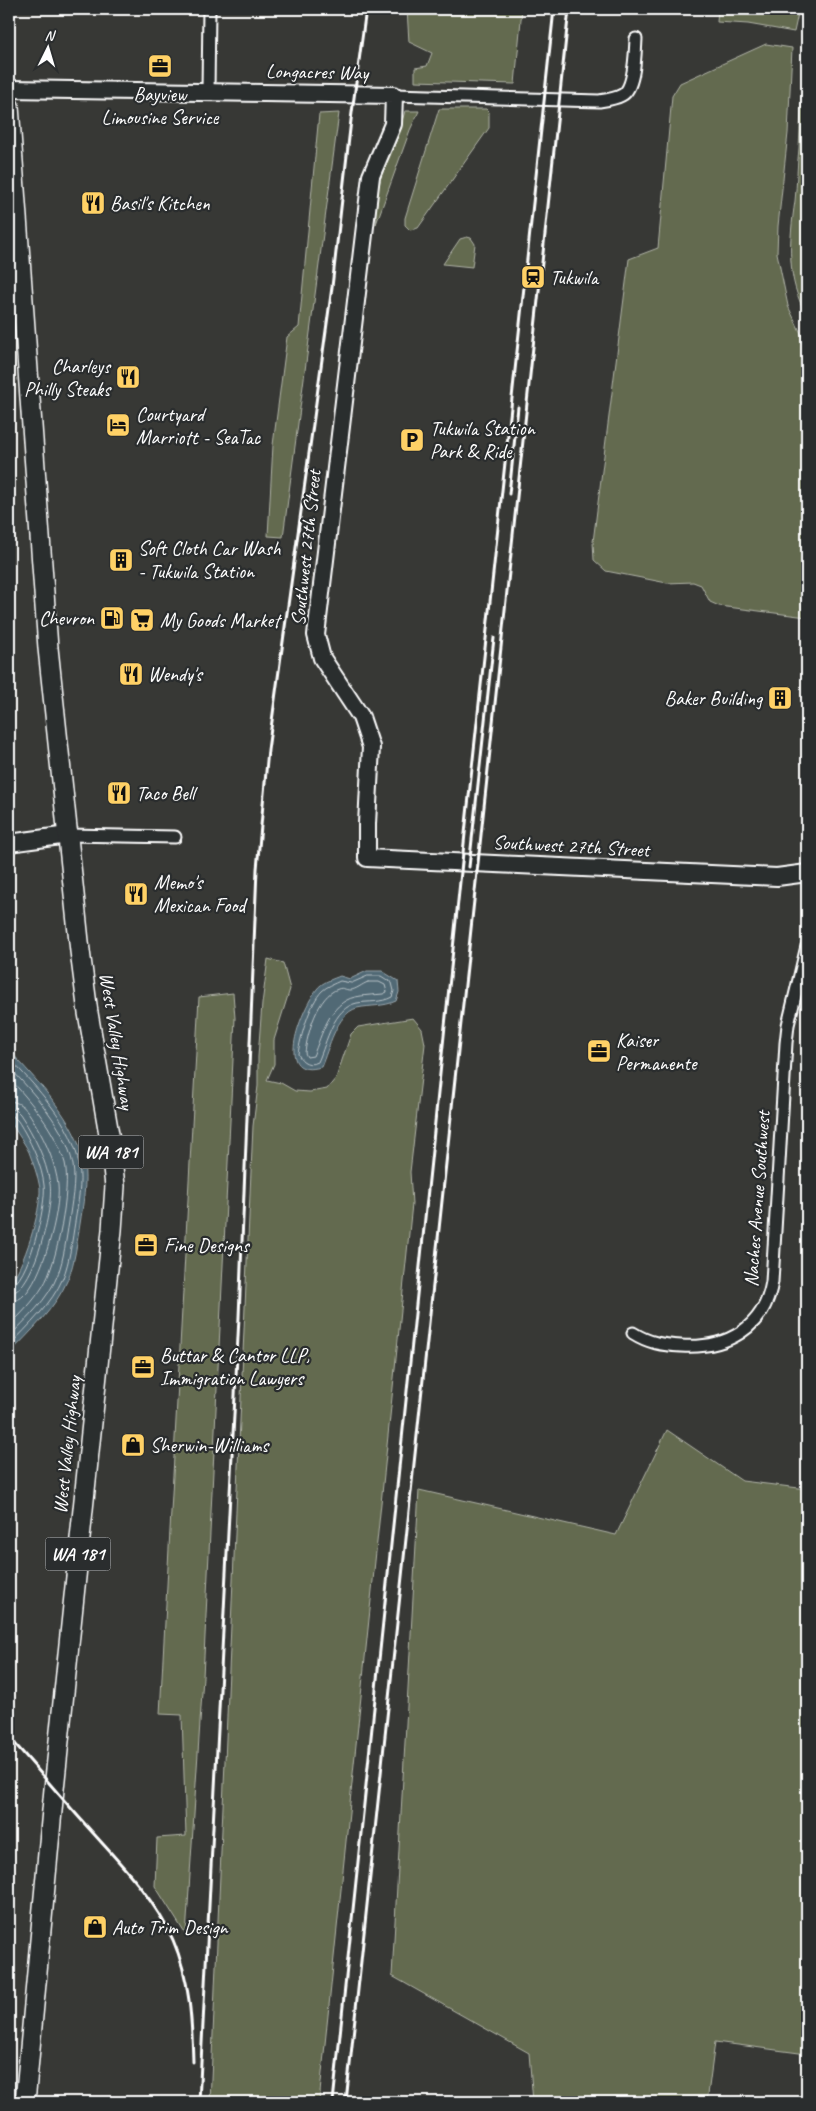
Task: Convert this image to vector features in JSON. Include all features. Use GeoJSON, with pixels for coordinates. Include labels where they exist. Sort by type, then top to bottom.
{"type":"FeatureCollection","features":[{"type":"Feature","properties":{"kind":"main road","name":"West Valley Highway"},"geometry":{"type":"LineString","coordinates":[[9,106],[48,648],[85,992],[110,1140],[114,1186],[112,1230],[54,1789],[25,2102]]}},
{"type":"Feature","properties":{"kind":"street"},"geometry":{"type":"LineString","coordinates":[[208,91],[209,9]]}},
{"type":"Feature","properties":{"kind":"street","name":"Longacres Way"},"geometry":{"type":"LineString","coordinates":[[9,89],[208,91],[599,101],[623,94],[631,85],[636,39]]}},
{"type":"Feature","properties":{"kind":"street","name":"Southwest 27th Street"},"geometry":{"type":"LineString","coordinates":[[394,95],[393,124],[371,176],[316,635],[322,658],[361,717],[371,747],[367,824],[368,858],[777,877],[807,873]]}},
{"type":"Feature","properties":{"kind":"street"},"geometry":{"type":"LineString","coordinates":[[9,843],[68,835],[175,837]]}},
{"type":"Feature","properties":{"kind":"street","name":"Naches Avenue Southwest"},"geometry":{"type":"LineString","coordinates":[[633,1333],[645,1341],[657,1344],[691,1347],[718,1344],[749,1326],[760,1314],[770,1297],[786,1043],[788,1025],[807,946]]}},
{"type":"Feature","properties":{"kind":"green space"},"geometry":{"type":"Polygon","coordinates":[[[407,9],[522,9],[515,84],[415,81],[415,68],[427,66],[432,53],[409,42],[407,9]]]}},
{"type":"Feature","properties":{"kind":"green space"},"geometry":{"type":"Polygon","coordinates":[[[718,9],[799,9],[794,32],[748,24],[717,22],[718,9]]]}},
{"type":"Feature","properties":{"kind":"green space"},"geometry":{"type":"Polygon","coordinates":[[[766,44],[792,48],[788,133],[777,253],[788,306],[807,346],[807,617],[719,606],[710,602],[701,585],[693,582],[667,583],[606,571],[594,560],[593,542],[629,259],[658,248],[672,96],[680,83],[766,44]]]}},
{"type":"Feature","properties":{"kind":"green space"},"geometry":{"type":"Polygon","coordinates":[[[803,48],[807,49],[807,316],[795,288],[791,260],[791,231],[799,148],[803,48]]]}},
{"type":"Feature","properties":{"kind":"green space"},"geometry":{"type":"Polygon","coordinates":[[[439,109],[486,109],[489,112],[489,128],[418,228],[410,230],[405,225],[405,218],[439,109]]]}},
{"type":"Feature","properties":{"kind":"green space"},"geometry":{"type":"Polygon","coordinates":[[[405,111],[419,111],[410,130],[376,224],[377,218],[373,218],[381,178],[405,111]]]}},
{"type":"Feature","properties":{"kind":"green space"},"geometry":{"type":"Polygon","coordinates":[[[339,113],[283,537],[268,536],[273,445],[287,337],[299,327],[319,114],[339,113]]]}},
{"type":"Feature","properties":{"kind":"green space"},"geometry":{"type":"Polygon","coordinates":[[[471,238],[475,244],[472,267],[443,264],[460,239],[471,238]]]}},
{"type":"Feature","properties":{"kind":"green space"},"geometry":{"type":"Polygon","coordinates":[[[268,959],[283,963],[290,989],[274,1040],[274,1064],[267,1080],[281,1083],[295,1091],[310,1092],[327,1089],[336,1078],[351,1034],[358,1027],[413,1018],[422,1029],[425,1044],[410,1172],[412,1204],[319,2102],[210,2102],[253,1126],[258,1086],[262,1004],[268,959]]]}},
{"type":"Feature","properties":{"kind":"green space"},"geometry":{"type":"Polygon","coordinates":[[[233,993],[235,1018],[203,1677],[186,1935],[155,1886],[157,1838],[186,1836],[182,1715],[160,1714],[199,997],[233,993]]]}},
{"type":"Feature","properties":{"kind":"green space"},"geometry":{"type":"Polygon","coordinates":[[[667,1430],[742,1481],[807,1489],[807,2054],[715,2042],[707,2102],[533,2102],[529,2053],[392,1976],[419,1490],[616,1535],[667,1430]]]}},
{"type":"Feature","properties":{"kind":"water"},"geometry":{"type":"Polygon","coordinates":[[[367,971],[382,971],[398,981],[399,992],[396,1001],[357,1008],[344,1017],[334,1033],[321,1067],[306,1068],[297,1063],[294,1053],[299,1025],[317,989],[340,976],[350,979],[367,971]]]}},
{"type":"Feature","properties":{"kind":"water"},"geometry":{"type":"Polygon","coordinates":[[[9,1050],[43,1088],[65,1117],[80,1147],[85,1178],[77,1245],[68,1279],[50,1310],[9,1354],[9,1284],[26,1253],[35,1224],[40,1188],[29,1152],[9,1115],[9,1050]]]}},
{"type":"Feature","properties":{"kind":"railway"},"geometry":{"type":"LineString","coordinates":[[199,2102],[239,1317],[257,869],[268,750],[332,287],[366,9]]}},
{"type":"Feature","properties":{"kind":"railway"},"geometry":{"type":"LineString","coordinates":[[333,2102],[466,824],[554,9]]}},
{"type":"Feature","properties":{"kind":"railway"},"geometry":{"type":"LineString","coordinates":[[346,2102],[569,9]]}},
{"type":"Feature","properties":{"kind":"railway"},"geometry":{"type":"LineString","coordinates":[[509,494],[518,407]]}},
{"type":"Feature","properties":{"kind":"railway"},"geometry":{"type":"LineString","coordinates":[[469,867],[494,638]]}},
{"type":"Feature","properties":{"kind":"railway"},"geometry":{"type":"LineString","coordinates":[[9,1737],[133,1878],[165,1924],[179,1955],[187,1985],[191,2016],[193,2062]]}},
{"type":"Feature","properties":{"kind":"place","name":"Bayview Limousine Service"},"geometry":{"type":"Point","coordinates":[160,66]}},
{"type":"Feature","properties":{"kind":"place","name":"Basil's Kitchen"},"geometry":{"type":"Point","coordinates":[93,203]}},
{"type":"Feature","properties":{"kind":"place","name":"Tukwila"},"geometry":{"type":"Point","coordinates":[533,277]}},
{"type":"Feature","properties":{"kind":"place","name":"Charleys Philly Steaks"},"geometry":{"type":"Point","coordinates":[128,377]}},
{"type":"Feature","properties":{"kind":"place","name":"Courtyard Marriott - SeaTac"},"geometry":{"type":"Point","coordinates":[118,425]}},
{"type":"Feature","properties":{"kind":"place","name":"Tukwila Station Park & Ride"},"geometry":{"type":"Point","coordinates":[412,440]}},
{"type":"Feature","properties":{"kind":"place","name":"Soft Cloth Car Wash - Tukwila Station"},"geometry":{"type":"Point","coordinates":[121,560]}},
{"type":"Feature","properties":{"kind":"place","name":"Chevron"},"geometry":{"type":"Point","coordinates":[112,618]}},
{"type":"Feature","properties":{"kind":"place","name":"My Goods Market"},"geometry":{"type":"Point","coordinates":[142,620]}},
{"type":"Feature","properties":{"kind":"place","name":"Wendy's"},"geometry":{"type":"Point","coordinates":[131,674]}},
{"type":"Feature","properties":{"kind":"place","name":"Baker Building"},"geometry":{"type":"Point","coordinates":[780,698]}},
{"type":"Feature","properties":{"kind":"place","name":"Taco Bell"},"geometry":{"type":"Point","coordinates":[119,793]}},
{"type":"Feature","properties":{"kind":"place","name":"Memo's Mexican Food"},"geometry":{"type":"Point","coordinates":[136,894]}},
{"type":"Feature","properties":{"kind":"place","name":"Kaiser Permanente"},"geometry":{"type":"Point","coordinates":[599,1051]}},
{"type":"Feature","properties":{"kind":"place","name":"Fine Designs"},"geometry":{"type":"Point","coordinates":[146,1245]}},
{"type":"Feature","properties":{"kind":"place","name":"Buttar & Cantor LLP, Immigration Lawyers"},"geometry":{"type":"Point","coordinates":[143,1367]}},
{"type":"Feature","properties":{"kind":"place","name":"Sherwin-Williams"},"geometry":{"type":"Point","coordinates":[133,1445]}},
{"type":"Feature","properties":{"kind":"place","name":"Auto Trim Design"},"geometry":{"type":"Point","coordinates":[95,1927]}}]}
